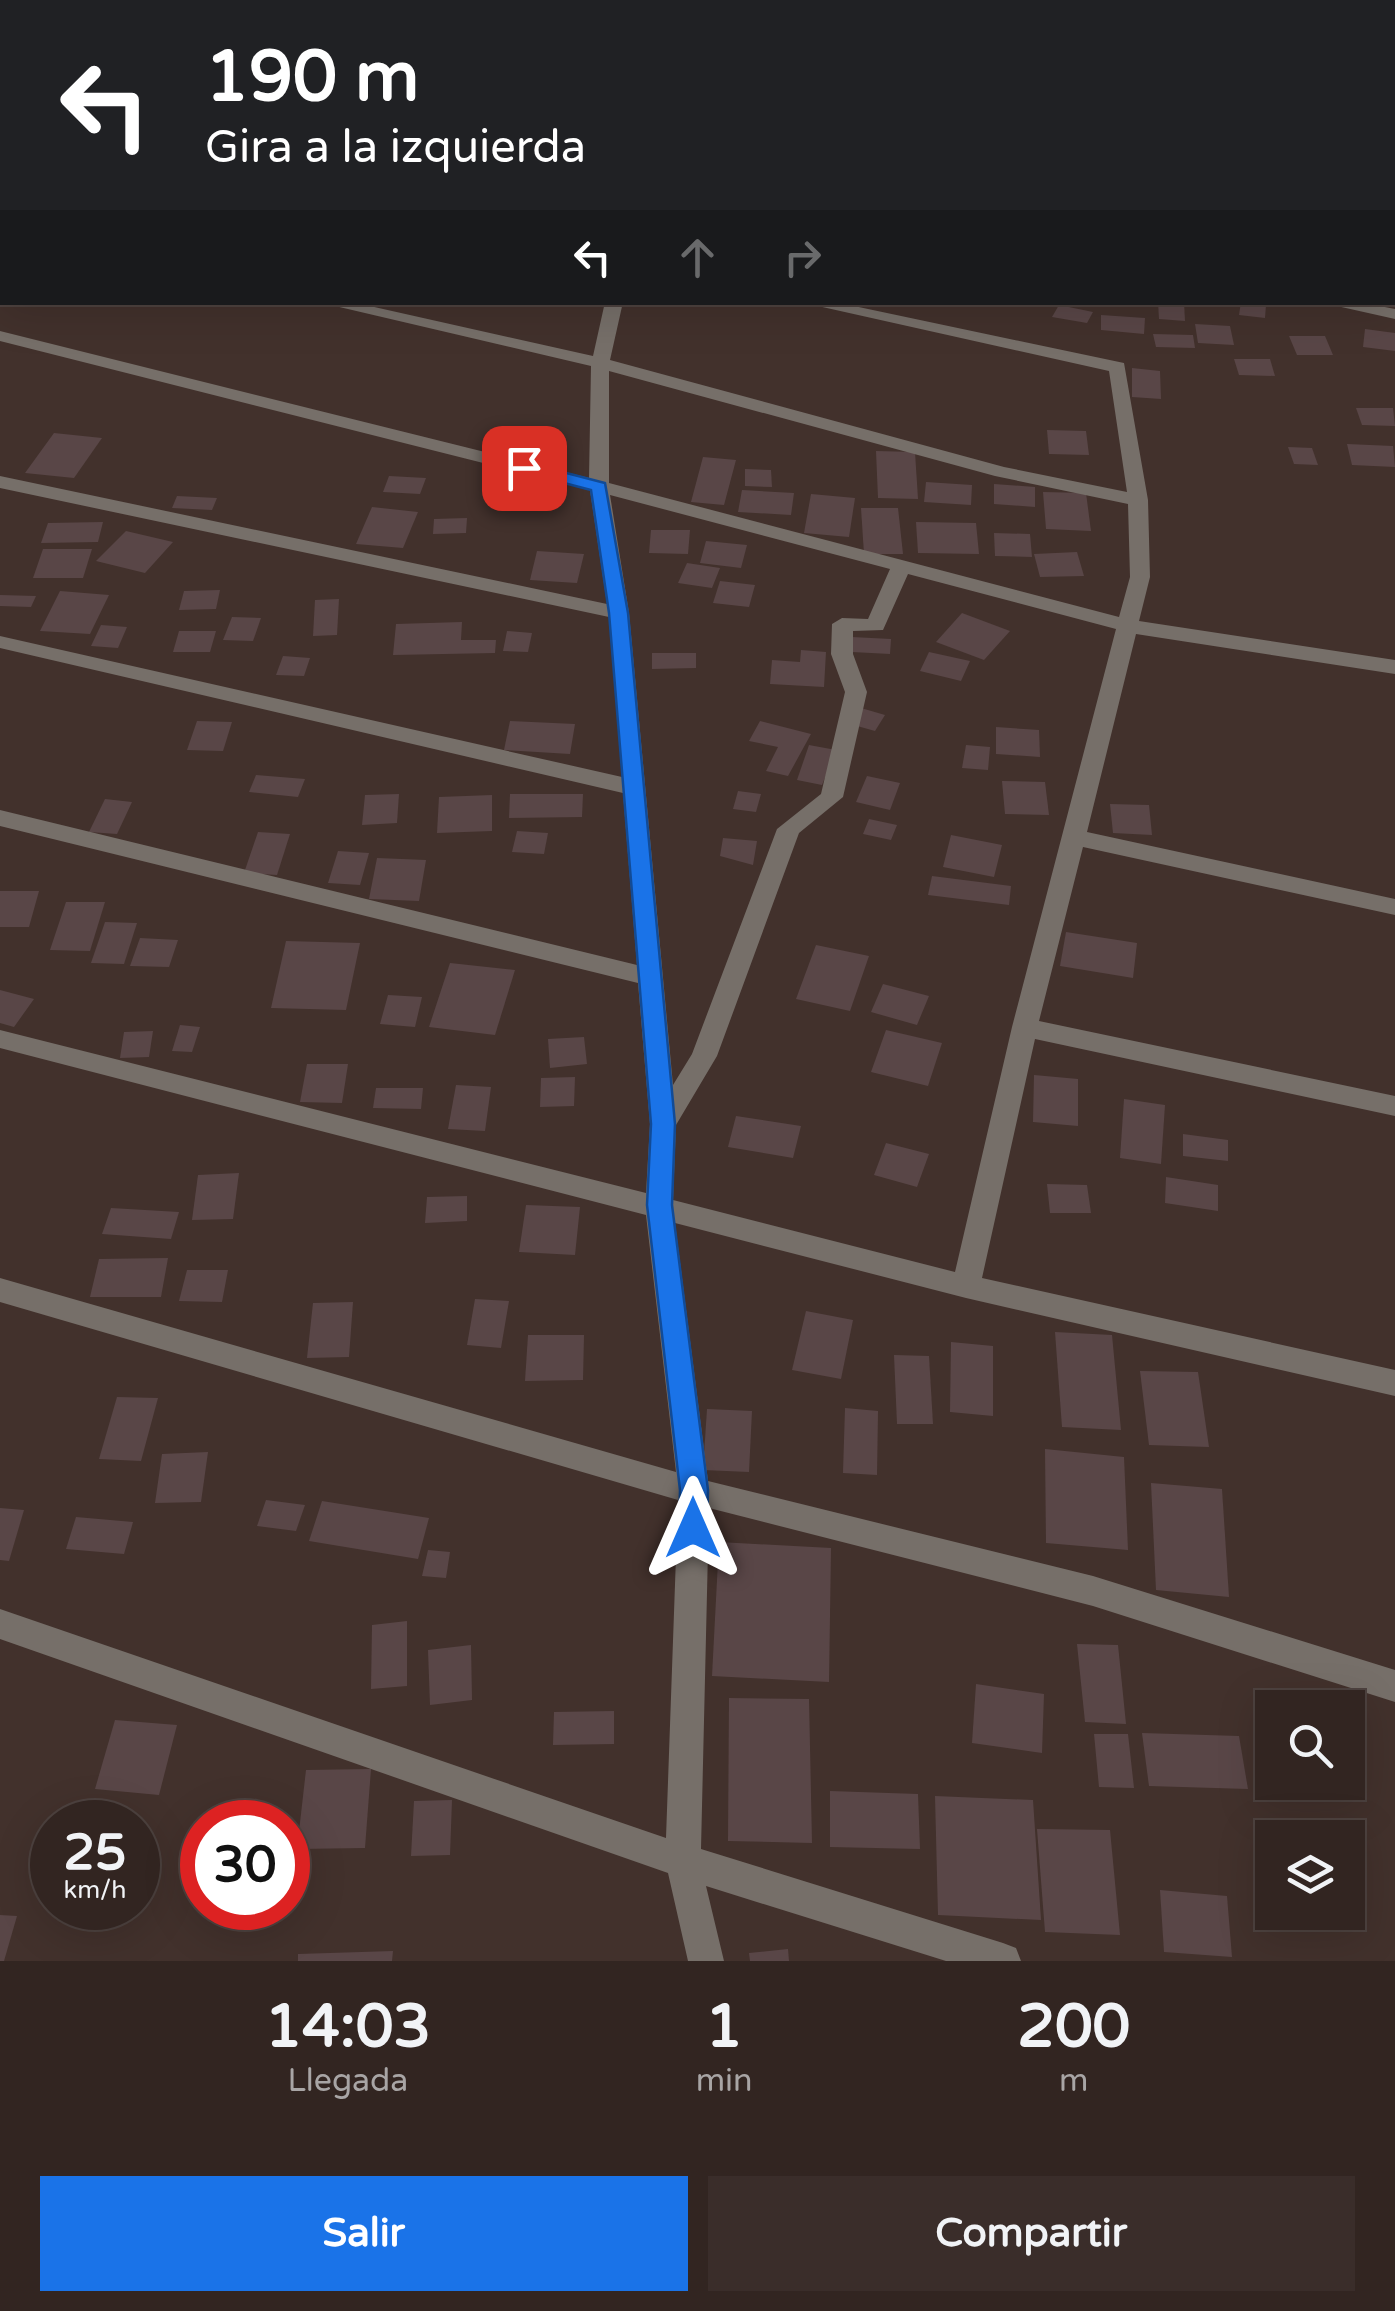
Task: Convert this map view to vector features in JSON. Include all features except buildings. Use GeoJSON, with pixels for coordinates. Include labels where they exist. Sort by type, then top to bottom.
{"type":"FeatureCollection","features":[{"type":"Feature","properties":{"kind":"street"},"geometry":{"type":"LineString","coordinates":[[339,305],[600,364],[1002,472],[1138,500]]}},
{"type":"Feature","properties":{"kind":"street"},"geometry":{"type":"LineString","coordinates":[[613,305],[600,364],[599,486],[619,613],[663,1124],[659,1205],[694,1490],[682,1861],[706,1961]]}},
{"type":"Feature","properties":{"kind":"street"},"geometry":{"type":"LineString","coordinates":[[822,305],[1118,367],[1138,500],[1140,577],[1025,1027],[966,1286]]}},
{"type":"Feature","properties":{"kind":"street"},"geometry":{"type":"LineString","coordinates":[[1344,305],[1395,314]]}},
{"type":"Feature","properties":{"kind":"street"},"geometry":{"type":"LineString","coordinates":[[0,336],[599,486],[1128,626],[1395,667]]}},
{"type":"Feature","properties":{"kind":"street"},"geometry":{"type":"LineString","coordinates":[[0,482],[619,613]]}},
{"type":"Feature","properties":{"kind":"street"},"geometry":{"type":"LineString","coordinates":[[663,1124],[704,1056],[788,828],[832,797],[856,692],[842,654],[842,624],[876,626],[901,566]]}},
{"type":"Feature","properties":{"kind":"street"},"geometry":{"type":"LineString","coordinates":[[0,642],[634,788]]}},
{"type":"Feature","properties":{"kind":"street"},"geometry":{"type":"LineString","coordinates":[[0,818],[650,977]]}},
{"type":"Feature","properties":{"kind":"street"},"geometry":{"type":"LineString","coordinates":[[1074,837],[1395,907]]}},
{"type":"Feature","properties":{"kind":"street"},"geometry":{"type":"LineString","coordinates":[[1025,1027],[1395,1106]]}},
{"type":"Feature","properties":{"kind":"street"},"geometry":{"type":"LineString","coordinates":[[0,1039],[966,1286],[1395,1383]]}},
{"type":"Feature","properties":{"kind":"street"},"geometry":{"type":"LineString","coordinates":[[0,1290],[694,1490],[1093,1591],[1395,1686]]}},
{"type":"Feature","properties":{"kind":"street"},"geometry":{"type":"LineString","coordinates":[[0,1624],[682,1861],[1003,1961]]}},
{"type":"Feature","properties":{"kind":"route"},"geometry":{"type":"LineString","coordinates":[[524,468],[599,486],[619,613],[632,753],[663,1124],[659,1205],[694,1490],[693,1528]]}}]}
